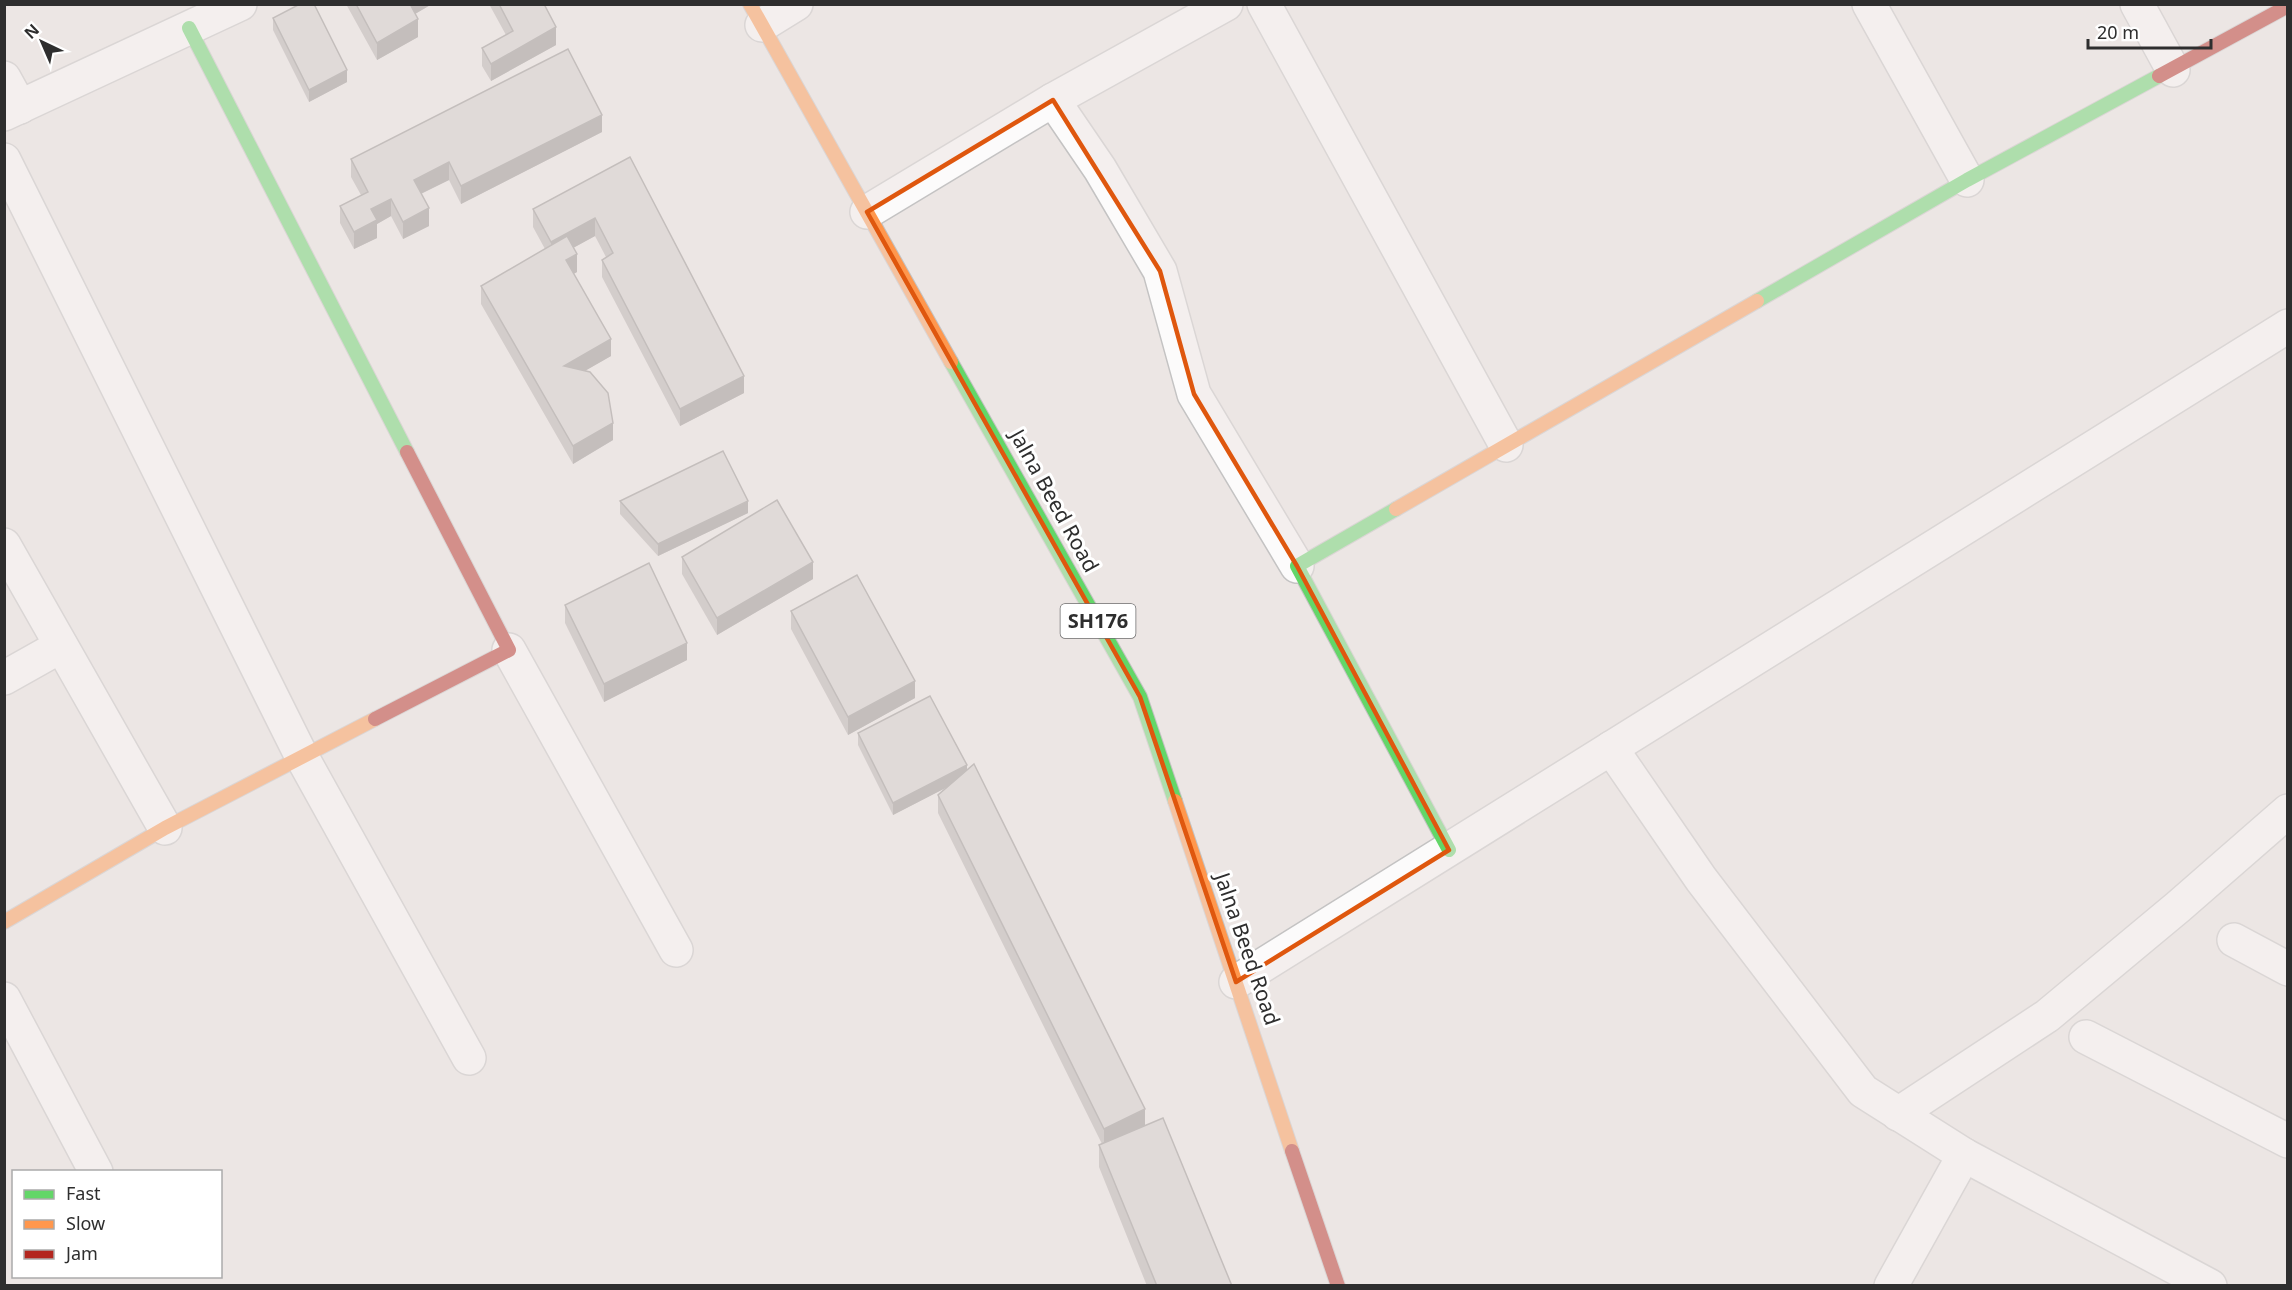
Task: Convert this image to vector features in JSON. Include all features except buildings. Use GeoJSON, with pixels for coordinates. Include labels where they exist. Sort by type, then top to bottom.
{"type":"FeatureCollection","features":[{"type":"Feature","properties":{"kind":"street"},"geometry":{"type":"LineString","coordinates":[[756,15],[796,4]]}},
{"type":"Feature","properties":{"kind":"street"},"geometry":{"type":"LineString","coordinates":[[867,212],[1053,100],[1226,4]]}},
{"type":"Feature","properties":{"kind":"street"},"geometry":{"type":"LineString","coordinates":[[1264,4],[1506,445]]}},
{"type":"Feature","properties":{"kind":"street"},"geometry":{"type":"LineString","coordinates":[[1869,4],[1967,180]]}},
{"type":"Feature","properties":{"kind":"street"},"geometry":{"type":"LineString","coordinates":[[2137,4],[2173,70]]}},
{"type":"Feature","properties":{"kind":"street"},"geometry":{"type":"LineString","coordinates":[[1297,566],[1967,180],[2288,6]]}},
{"type":"Feature","properties":{"kind":"street"},"geometry":{"type":"LineString","coordinates":[[4,78],[12,111],[189,28],[225,8]]}},
{"type":"Feature","properties":{"kind":"street","name":"Jalna Beed Road"},"geometry":{"type":"LineString","coordinates":[[756,15],[1140,696],[1338,1286]]}},
{"type":"Feature","properties":{"kind":"street"},"geometry":{"type":"LineString","coordinates":[[189,28],[509,650],[676,950]]}},
{"type":"Feature","properties":{"kind":"street"},"geometry":{"type":"LineString","coordinates":[[1053,100],[1100,169],[1160,271],[1194,394],[1297,566],[1449,850]]}},
{"type":"Feature","properties":{"kind":"street"},"geometry":{"type":"LineString","coordinates":[[4,160],[302,757],[469,1058]]}},
{"type":"Feature","properties":{"kind":"street"},"geometry":{"type":"LineString","coordinates":[[1236,982],[2288,326]]}},
{"type":"Feature","properties":{"kind":"street"},"geometry":{"type":"LineString","coordinates":[[4,545],[165,828]]}},
{"type":"Feature","properties":{"kind":"street"},"geometry":{"type":"LineString","coordinates":[[4,678],[61,646]]}},
{"type":"Feature","properties":{"kind":"street"},"geometry":{"type":"LineString","coordinates":[[4,922],[165,828],[509,650]]}},
{"type":"Feature","properties":{"kind":"street"},"geometry":{"type":"LineString","coordinates":[[1611,748],[1701,879],[1863,1091],[1964,1155],[2210,1286]]}},
{"type":"Feature","properties":{"kind":"street"},"geometry":{"type":"LineString","coordinates":[[1898,1114],[2047,1016],[2288,811]]}},
{"type":"Feature","properties":{"kind":"street"},"geometry":{"type":"LineString","coordinates":[[2234,940],[2288,969]]}},
{"type":"Feature","properties":{"kind":"street"},"geometry":{"type":"LineString","coordinates":[[4,999],[95,1170]]}},
{"type":"Feature","properties":{"kind":"street"},"geometry":{"type":"LineString","coordinates":[[2086,1037],[2288,1142]]}},
{"type":"Feature","properties":{"kind":"street"},"geometry":{"type":"LineString","coordinates":[[1891,1286],[1964,1155]]}},
{"type":"Feature","properties":{"kind":"highlighted area"},"geometry":{"type":"Polygon","coordinates":[[[1053,100],[1160,271],[1194,394],[1297,566],[1449,850],[1236,982],[1140,697],[867,212],[1053,100]]]}},
{"type":"Feature","properties":{"kind":"traffic: fast"},"geometry":{"type":"LineString","coordinates":[[189,28],[407,452]]}},
{"type":"Feature","properties":{"kind":"traffic: fast"},"geometry":{"type":"LineString","coordinates":[[1757,301],[1967,180],[2159,76]]}},
{"type":"Feature","properties":{"kind":"traffic: fast"},"geometry":{"type":"LineString","coordinates":[[951,362],[1140,697],[1175,801]]}},
{"type":"Feature","properties":{"kind":"traffic: fast"},"geometry":{"type":"LineString","coordinates":[[1396,509],[1297,566],[1449,850]]}},
{"type":"Feature","properties":{"kind":"traffic: slow"},"geometry":{"type":"LineString","coordinates":[[750,4],[951,362]]}},
{"type":"Feature","properties":{"kind":"traffic: slow"},"geometry":{"type":"LineString","coordinates":[[1396,509],[1757,301]]}},
{"type":"Feature","properties":{"kind":"traffic: slow"},"geometry":{"type":"LineString","coordinates":[[4,922],[165,828],[375,719]]}},
{"type":"Feature","properties":{"kind":"traffic: slow"},"geometry":{"type":"LineString","coordinates":[[1175,801],[1292,1151]]}},
{"type":"Feature","properties":{"kind":"traffic: jam"},"geometry":{"type":"LineString","coordinates":[[2159,76],[2288,6]]}},
{"type":"Feature","properties":{"kind":"traffic: jam"},"geometry":{"type":"LineString","coordinates":[[375,719],[509,650],[407,452]]}},
{"type":"Feature","properties":{"kind":"traffic: jam"},"geometry":{"type":"LineString","coordinates":[[1292,1151],[1338,1286]]}}]}
